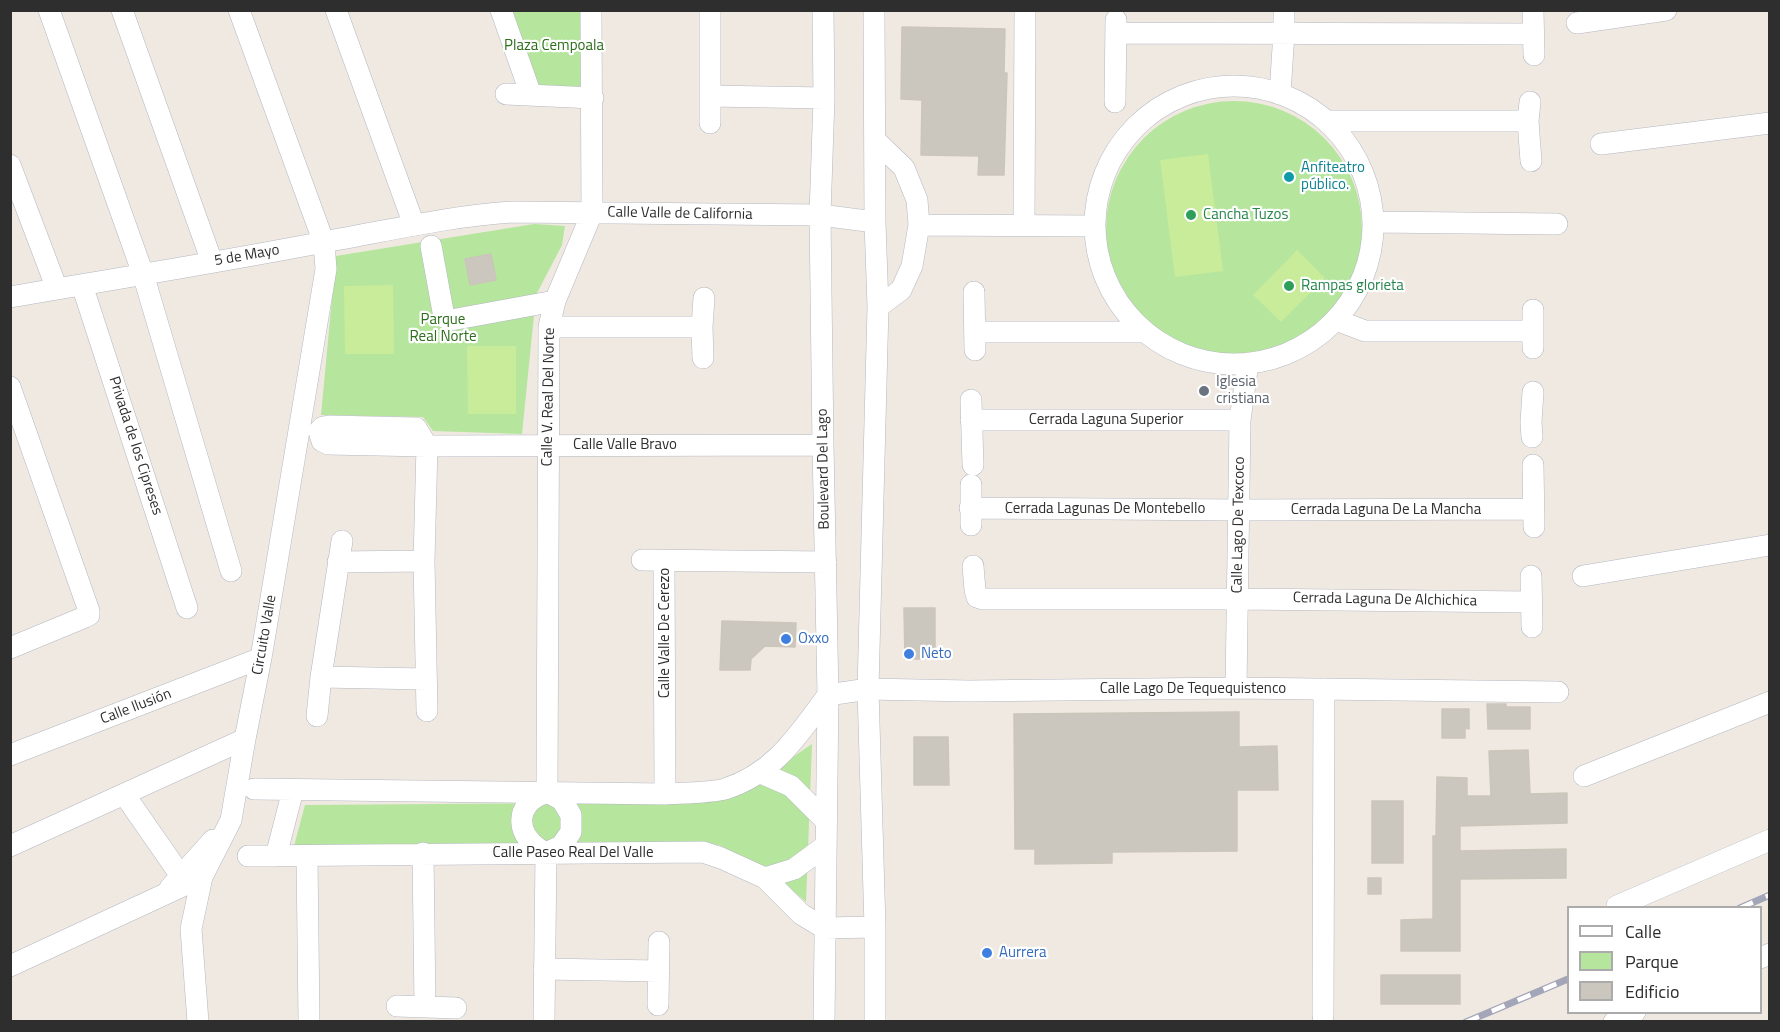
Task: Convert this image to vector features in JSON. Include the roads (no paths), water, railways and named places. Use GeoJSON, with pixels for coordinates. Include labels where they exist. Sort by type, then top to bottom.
{"type":"FeatureCollection","features":[{"type":"Feature","properties":{"kind":"street"},"geometry":{"type":"LineString","coordinates":[[49,10],[144,274],[231,571]]}},
{"type":"Feature","properties":{"kind":"street"},"geometry":{"type":"LineString","coordinates":[[122,10],[212,262]]}},
{"type":"Feature","properties":{"kind":"street","name":"Circuito Valle"},"geometry":{"type":"LineString","coordinates":[[197,1021],[191,929],[202,877],[231,820],[261,658],[326,269],[324,243],[239,10]]}},
{"type":"Feature","properties":{"kind":"street"},"geometry":{"type":"LineString","coordinates":[[336,10],[414,225]]}},
{"type":"Feature","properties":{"kind":"street"},"geometry":{"type":"LineString","coordinates":[[501,10],[531,95]]}},
{"type":"Feature","properties":{"kind":"street","name":"Calle V. Real Del Norte"},"geometry":{"type":"LineString","coordinates":[[547,792],[549,327],[555,301],[592,213],[591,10]]}},
{"type":"Feature","properties":{"kind":"street"},"geometry":{"type":"LineString","coordinates":[[710,10],[710,123]]}},
{"type":"Feature","properties":{"kind":"street","name":"Boulevard Del Lago"},"geometry":{"type":"LineString","coordinates":[[823,10],[824,98],[820,215],[828,695],[824,1022]]}},
{"type":"Feature","properties":{"kind":"street"},"geometry":{"type":"LineString","coordinates":[[874,10],[875,222],[878,307],[868,689],[875,927],[875,1022]]}},
{"type":"Feature","properties":{"kind":"street"},"geometry":{"type":"LineString","coordinates":[[1024,225],[1025,10]]}},
{"type":"Feature","properties":{"kind":"street"},"geometry":{"type":"LineString","coordinates":[[1280,94],[1284,10]]}},
{"type":"Feature","properties":{"kind":"street"},"geometry":{"type":"LineString","coordinates":[[1115,102],[1116,26],[1533,44],[1533,10]]}},
{"type":"Feature","properties":{"kind":"street"},"geometry":{"type":"LineString","coordinates":[[1577,23],[1666,10]]}},
{"type":"Feature","properties":{"kind":"street"},"geometry":{"type":"LineString","coordinates":[[1214,87],[1248,87],[1280,94],[1305,105],[1327,121],[1356,158],[1368,184],[1374,222],[1370,257],[1357,291],[1336,320],[1310,341],[1280,356],[1248,363],[1215,363],[1183,354],[1153,339],[1110,290],[1098,259],[1094,226],[1098,193],[1110,162],[1128,134],[1153,112],[1182,96],[1214,87]]}},
{"type":"Feature","properties":{"kind":"street"},"geometry":{"type":"LineString","coordinates":[[506,94],[592,98]]}},
{"type":"Feature","properties":{"kind":"street"},"geometry":{"type":"LineString","coordinates":[[710,96],[824,98]]}},
{"type":"Feature","properties":{"kind":"street"},"geometry":{"type":"LineString","coordinates":[[1327,121],[1529,111],[1531,161]]}},
{"type":"Feature","properties":{"kind":"street"},"geometry":{"type":"LineString","coordinates":[[1601,144],[1770,123]]}},
{"type":"Feature","properties":{"kind":"street"},"geometry":{"type":"LineString","coordinates":[[875,140],[904,168],[918,200],[919,225],[912,266],[901,290],[878,307]]}},
{"type":"Feature","properties":{"kind":"street"},"geometry":{"type":"LineString","coordinates":[[10,165],[57,289]]}},
{"type":"Feature","properties":{"kind":"street","name":"Calle Valle de California"},"geometry":{"type":"LineString","coordinates":[[484,214],[512,212],[820,215],[875,222]]}},
{"type":"Feature","properties":{"kind":"street","name":"5 de Mayo"},"geometry":{"type":"LineString","coordinates":[[10,297],[484,214]]}},
{"type":"Feature","properties":{"kind":"street"},"geometry":{"type":"LineString","coordinates":[[1374,222],[1557,224]]}},
{"type":"Feature","properties":{"kind":"street"},"geometry":{"type":"LineString","coordinates":[[919,225],[1094,226]]}},
{"type":"Feature","properties":{"kind":"street"},"geometry":{"type":"LineString","coordinates":[[431,246],[444,317],[451,320],[555,301]]}},
{"type":"Feature","properties":{"kind":"street","name":"Privada de los Cipreses"},"geometry":{"type":"LineString","coordinates":[[82,285],[187,608]]}},
{"type":"Feature","properties":{"kind":"street"},"geometry":{"type":"LineString","coordinates":[[974,292],[975,341],[1145,332]]}},
{"type":"Feature","properties":{"kind":"street"},"geometry":{"type":"LineString","coordinates":[[703,358],[704,298]]}},
{"type":"Feature","properties":{"kind":"street"},"geometry":{"type":"LineString","coordinates":[[1336,320],[1365,331],[1533,330]]}},
{"type":"Feature","properties":{"kind":"street"},"geometry":{"type":"LineString","coordinates":[[549,327],[702,327]]}},
{"type":"Feature","properties":{"kind":"street","name":"Calle Lago De Texcoco"},"geometry":{"type":"LineString","coordinates":[[1236,688],[1240,420],[1248,363]]}},
{"type":"Feature","properties":{"kind":"street"},"geometry":{"type":"LineString","coordinates":[[10,387],[89,615],[10,648]]}},
{"type":"Feature","properties":{"kind":"street"},"geometry":{"type":"LineString","coordinates":[[1532,437],[1533,392]]}},
{"type":"Feature","properties":{"kind":"street","name":"Cerrada Laguna Superior"},"geometry":{"type":"LineString","coordinates":[[972,475],[971,410],[1240,420]]}},
{"type":"Feature","properties":{"kind":"street","name":"Calle Valle Bravo"},"geometry":{"type":"LineString","coordinates":[[424,561],[427,446],[823,445]]}},
{"type":"Feature","properties":{"kind":"street","name":"Cerrada Laguna De La Mancha"},"geometry":{"type":"LineString","coordinates":[[1239,510],[1534,518],[1533,465]]}},
{"type":"Feature","properties":{"kind":"street","name":"Cerrada Lagunas De Montebello"},"geometry":{"type":"LineString","coordinates":[[972,475],[970,516],[1239,510]]}},
{"type":"Feature","properties":{"kind":"street"},"geometry":{"type":"LineString","coordinates":[[317,716],[342,541]]}},
{"type":"Feature","properties":{"kind":"street"},"geometry":{"type":"LineString","coordinates":[[1583,576],[1770,545]]}},
{"type":"Feature","properties":{"kind":"street"},"geometry":{"type":"LineString","coordinates":[[338,562],[424,561],[427,711]]}},
{"type":"Feature","properties":{"kind":"street"},"geometry":{"type":"LineString","coordinates":[[642,561],[664,561]]}},
{"type":"Feature","properties":{"kind":"street","name":"Calle Valle De Cerezo"},"geometry":{"type":"LineString","coordinates":[[665,794],[664,561],[826,562]]}},
{"type":"Feature","properties":{"kind":"street","name":"Cerrada Laguna De Alchichica"},"geometry":{"type":"LineString","coordinates":[[973,566],[975,590],[977,597],[982,599],[1532,602]]}},
{"type":"Feature","properties":{"kind":"street"},"geometry":{"type":"LineString","coordinates":[[1531,576],[1532,627]]}},
{"type":"Feature","properties":{"kind":"street","name":"Calle Ilusión"},"geometry":{"type":"LineString","coordinates":[[10,755],[261,658]]}},
{"type":"Feature","properties":{"kind":"street"},"geometry":{"type":"LineString","coordinates":[[321,677],[426,679]]}},
{"type":"Feature","properties":{"kind":"street","name":"Calle Lago De Tequequistenco"},"geometry":{"type":"LineString","coordinates":[[828,695],[868,689],[969,691],[1236,688],[1558,692]]}},
{"type":"Feature","properties":{"kind":"street"},"geometry":{"type":"LineString","coordinates":[[1323,1016],[1324,689]]}},
{"type":"Feature","properties":{"kind":"street"},"geometry":{"type":"LineString","coordinates":[[254,789],[665,794],[723,790],[761,773],[791,745],[828,695]]}},
{"type":"Feature","properties":{"kind":"street"},"geometry":{"type":"LineString","coordinates":[[1584,776],[1770,702]]}},
{"type":"Feature","properties":{"kind":"street"},"geometry":{"type":"LineString","coordinates":[[10,846],[245,739]]}},
{"type":"Feature","properties":{"kind":"street"},"geometry":{"type":"LineString","coordinates":[[761,773],[791,786],[826,821]]}},
{"type":"Feature","properties":{"kind":"street"},"geometry":{"type":"LineString","coordinates":[[276,856],[293,790]]}},
{"type":"Feature","properties":{"kind":"street"},"geometry":{"type":"LineString","coordinates":[[547,792],[562,800],[571,814],[571,832],[561,846],[546,853],[535,848],[526,839],[522,828],[522,816],[527,805],[536,796],[547,792]]}},
{"type":"Feature","properties":{"kind":"street"},"geometry":{"type":"LineString","coordinates":[[124,795],[181,876]]}},
{"type":"Feature","properties":{"kind":"street"},"geometry":{"type":"LineString","coordinates":[[164,895],[231,820]]}},
{"type":"Feature","properties":{"kind":"street"},"geometry":{"type":"LineString","coordinates":[[1617,906],[1770,840]]}},
{"type":"Feature","properties":{"kind":"street"},"geometry":{"type":"LineString","coordinates":[[765,878],[794,868],[825,846]]}},
{"type":"Feature","properties":{"kind":"street","name":"Calle Paseo Real Del Valle"},"geometry":{"type":"LineString","coordinates":[[248,856],[703,852],[765,878],[801,914],[825,928]]}},
{"type":"Feature","properties":{"kind":"street"},"geometry":{"type":"LineString","coordinates":[[423,853],[425,1007]]}},
{"type":"Feature","properties":{"kind":"street"},"geometry":{"type":"LineString","coordinates":[[544,1022],[546,853]]}},
{"type":"Feature","properties":{"kind":"street"},"geometry":{"type":"LineString","coordinates":[[307,856],[309,1022]]}},
{"type":"Feature","properties":{"kind":"street"},"geometry":{"type":"LineString","coordinates":[[10,966],[202,877]]}},
{"type":"Feature","properties":{"kind":"street"},"geometry":{"type":"LineString","coordinates":[[825,928],[875,927]]}},
{"type":"Feature","properties":{"kind":"street"},"geometry":{"type":"LineString","coordinates":[[658,1005],[659,942]]}},
{"type":"Feature","properties":{"kind":"street"},"geometry":{"type":"LineString","coordinates":[[544,969],[658,971]]}},
{"type":"Feature","properties":{"kind":"street"},"geometry":{"type":"LineString","coordinates":[[397,1006],[456,1008]]}},
{"type":"Feature","properties":{"kind":"street"},"geometry":{"type":"LineString","coordinates":[[1614,1022],[1631,1014]]}},
{"type":"Feature","properties":{"kind":"railway"},"geometry":{"type":"LineString","coordinates":[[1745,906],[1770,895]]}},
{"type":"Feature","properties":{"kind":"railway"},"geometry":{"type":"LineString","coordinates":[[1466,1022],[1567,979]]}},
{"type":"Feature","properties":{"kind":"place","name":"Anfiteatro público."},"geometry":{"type":"Point","coordinates":[1289,177]}},
{"type":"Feature","properties":{"kind":"place","name":"Cancha Tuzos"},"geometry":{"type":"Point","coordinates":[1191,215]}},
{"type":"Feature","properties":{"kind":"place","name":"Rampas glorieta"},"geometry":{"type":"Point","coordinates":[1289,286]}},
{"type":"Feature","properties":{"kind":"place","name":"Iglesia cristiana"},"geometry":{"type":"Point","coordinates":[1204,391]}},
{"type":"Feature","properties":{"kind":"place","name":"Oxxo"},"geometry":{"type":"Point","coordinates":[786,639]}},
{"type":"Feature","properties":{"kind":"place","name":"Neto"},"geometry":{"type":"Point","coordinates":[909,654]}},
{"type":"Feature","properties":{"kind":"place","name":"Aurrera"},"geometry":{"type":"Point","coordinates":[987,953]}},
{"type":"Feature","properties":{"kind":"park label","name":"Plaza Cempoala"},"geometry":{"type":"Point","coordinates":[554,46]}},
{"type":"Feature","properties":{"kind":"park label","name":"Parque Real Norte"},"geometry":{"type":"Point","coordinates":[443,328]}}]}
